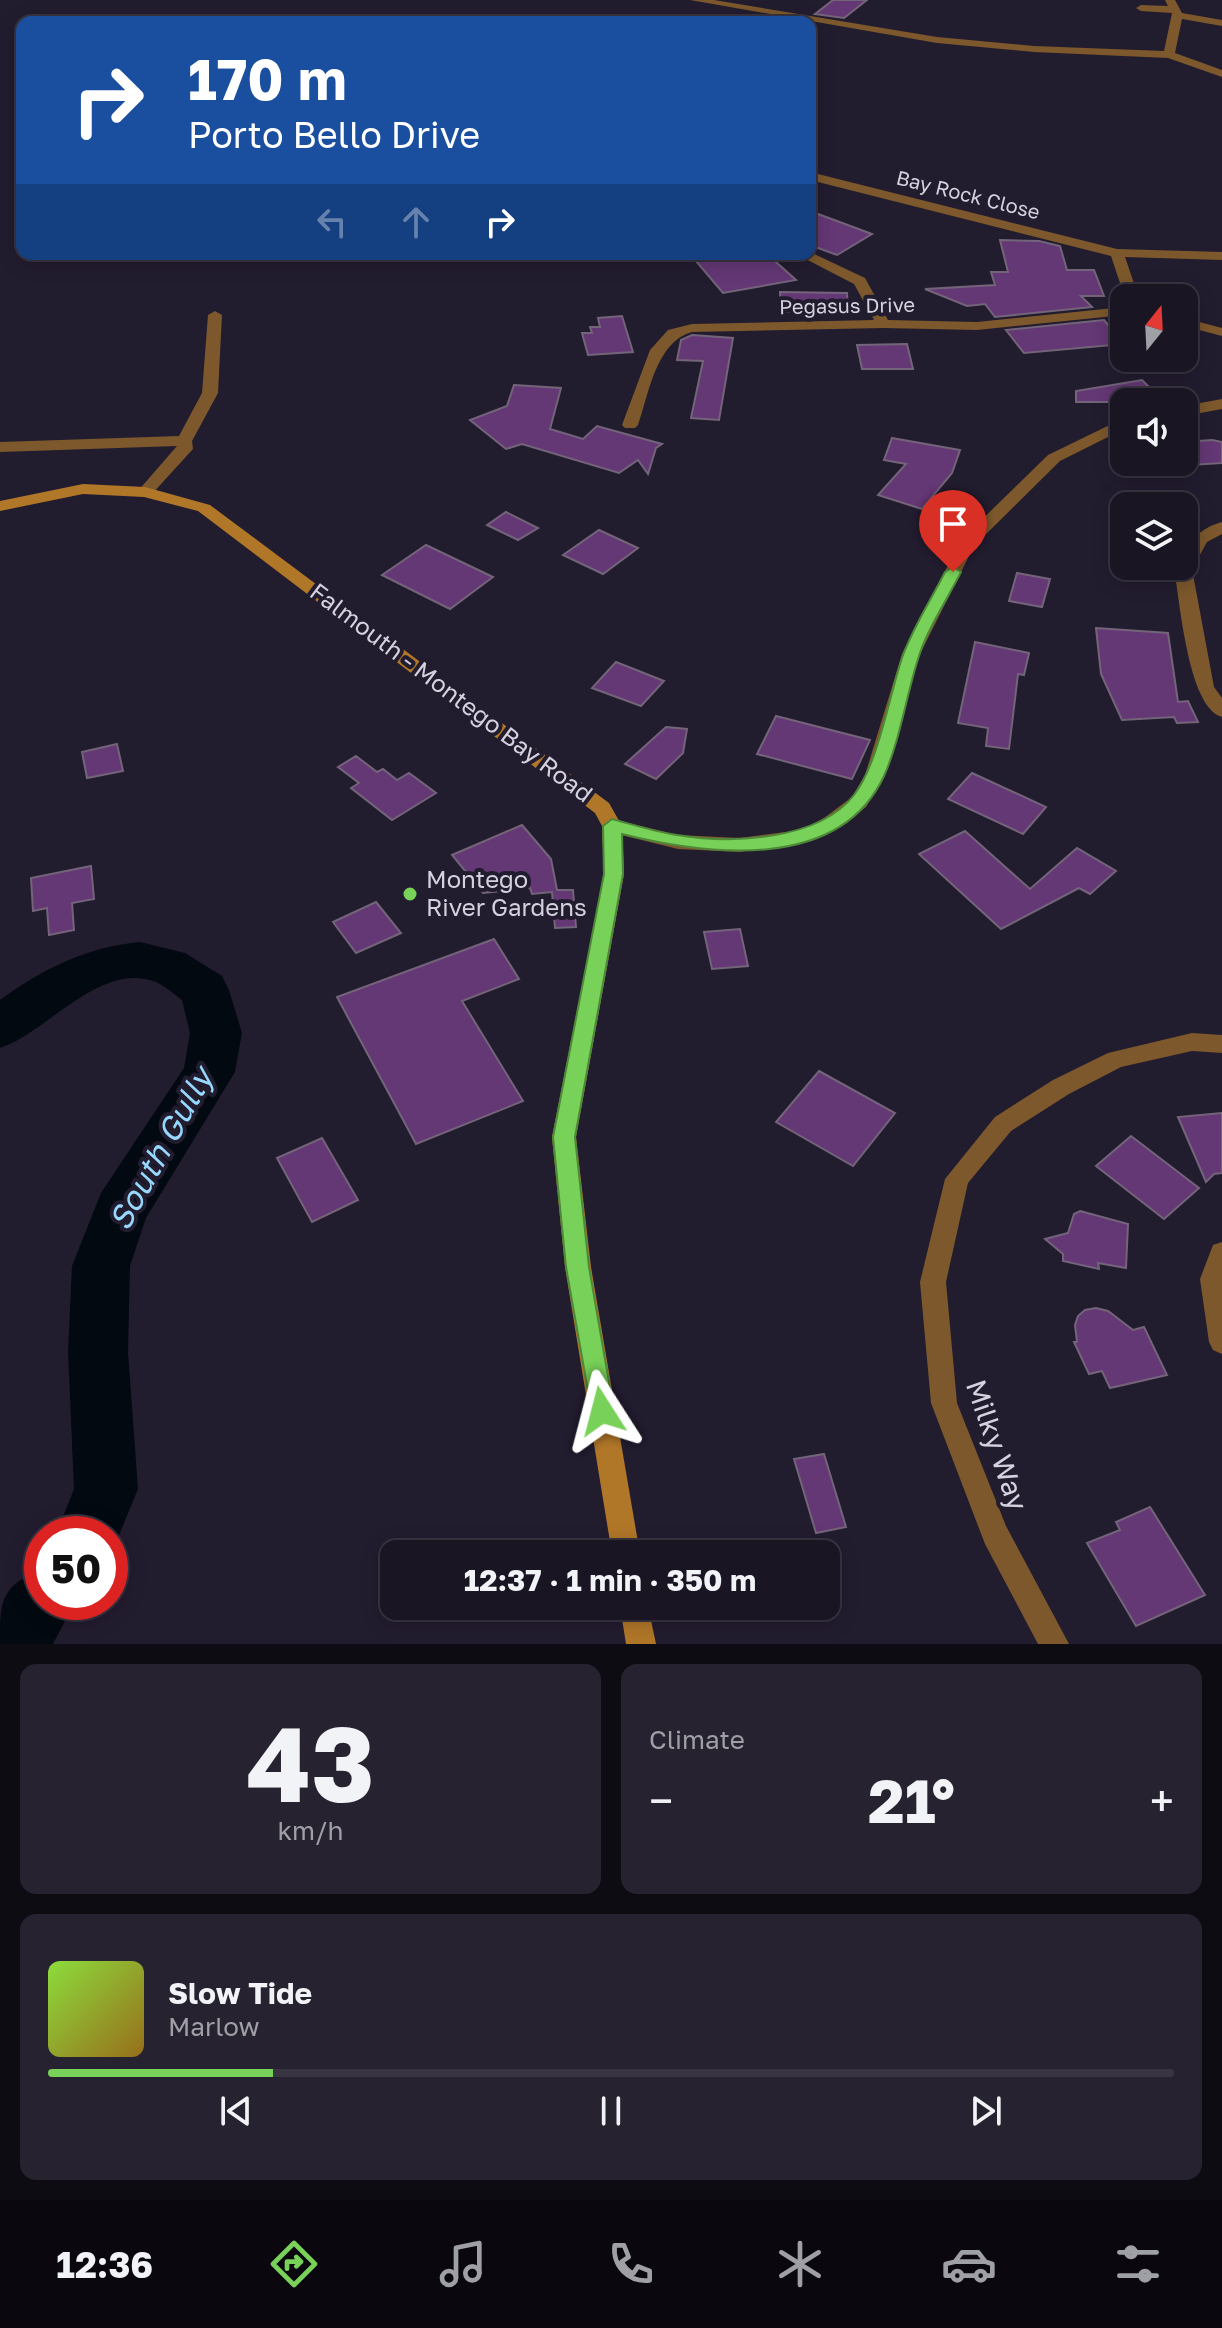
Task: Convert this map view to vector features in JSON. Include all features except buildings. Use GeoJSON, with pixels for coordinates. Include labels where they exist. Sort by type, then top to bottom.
{"type":"FeatureCollection","features":[{"type":"Feature","properties":{"kind":"main road","name":"Falmouth - Montego Bay Road"},"geometry":{"type":"LineString","coordinates":[[0,506],[83,489],[145,492],[204,508],[602,808],[612,826],[614,874],[564,1137],[578,1267],[624,1540]]}},
{"type":"Feature","properties":{"kind":"main road"},"geometry":{"type":"LineString","coordinates":[[637,1620],[641,1644]]}},
{"type":"Feature","properties":{"kind":"street"},"geometry":{"type":"LineString","coordinates":[[695,0],[792,16]]}},
{"type":"Feature","properties":{"kind":"street"},"geometry":{"type":"LineString","coordinates":[[1141,8],[1174,8],[1222,23]]}},
{"type":"Feature","properties":{"kind":"street"},"geometry":{"type":"LineString","coordinates":[[1169,55],[1174,8]]}},
{"type":"Feature","properties":{"kind":"street"},"geometry":{"type":"LineString","coordinates":[[816,20],[937,40],[1034,49],[1169,55],[1222,74]]}},
{"type":"Feature","properties":{"kind":"street","name":"Bay Rock Close"},"geometry":{"type":"LineString","coordinates":[[816,178],[1117,253],[1222,256]]}},
{"type":"Feature","properties":{"kind":"street"},"geometry":{"type":"LineString","coordinates":[[1117,253],[1127,284]]}},
{"type":"Feature","properties":{"kind":"street"},"geometry":{"type":"LineString","coordinates":[[816,260],[860,281],[883,324]]}},
{"type":"Feature","properties":{"kind":"street","name":"Pegasus Drive"},"geometry":{"type":"LineString","coordinates":[[630,425],[657,350],[673,333],[692,328],[883,324],[977,326],[1110,312]]}},
{"type":"Feature","properties":{"kind":"street"},"geometry":{"type":"LineString","coordinates":[[145,492],[185,449],[184,441],[210,393],[215,315]]}},
{"type":"Feature","properties":{"kind":"street"},"geometry":{"type":"LineString","coordinates":[[1198,326],[1222,332]]}},
{"type":"Feature","properties":{"kind":"street"},"geometry":{"type":"LineString","coordinates":[[1198,408],[1222,404]]}},
{"type":"Feature","properties":{"kind":"street"},"geometry":{"type":"LineString","coordinates":[[612,826],[678,842],[740,845],[805,836],[831,823],[859,802],[875,775],[911,654],[967,544],[1054,458],[1110,430]]}},
{"type":"Feature","properties":{"kind":"street"},"geometry":{"type":"LineString","coordinates":[[0,447],[184,441]]}},
{"type":"Feature","properties":{"kind":"street"},"geometry":{"type":"LineString","coordinates":[[1222,527],[1201,539],[1183,569],[1205,688],[1222,711]]}},
{"type":"Feature","properties":{"kind":"street","name":"Milky Way"},"geometry":{"type":"LineString","coordinates":[[1054,1644],[995,1534],[944,1403],[933,1282],[957,1179],[1003,1124],[1061,1087],[1116,1059],[1192,1042],[1222,1044]]}},
{"type":"Feature","properties":{"kind":"street"},"geometry":{"type":"LineString","coordinates":[[1222,1253],[1213,1279],[1222,1342]]}},
{"type":"Feature","properties":{"kind":"waterway","name":"South Gully"},"geometry":{"type":"LineString","coordinates":[[0,1028],[35,1001],[75,977],[96,968],[140,961],[167,966],[204,990],[216,1033],[209,1072],[121,1210],[101,1266],[98,1352],[106,1489],[95,1516]]}},
{"type":"Feature","properties":{"kind":"waterway","name":"South Gully"},"geometry":{"type":"LineString","coordinates":[[14,1644],[30,1620]]}},
{"type":"Feature","properties":{"kind":"place","name":"Montego River Gardens"},"geometry":{"type":"Point","coordinates":[410,894]}},
{"type":"Feature","properties":{"kind":"route"},"geometry":{"type":"LineString","coordinates":[[602,1411],[578,1267],[564,1137],[614,874],[612,826],[678,842],[740,845],[805,836],[831,823],[859,802],[875,775],[911,654],[953,572]]}}]}
